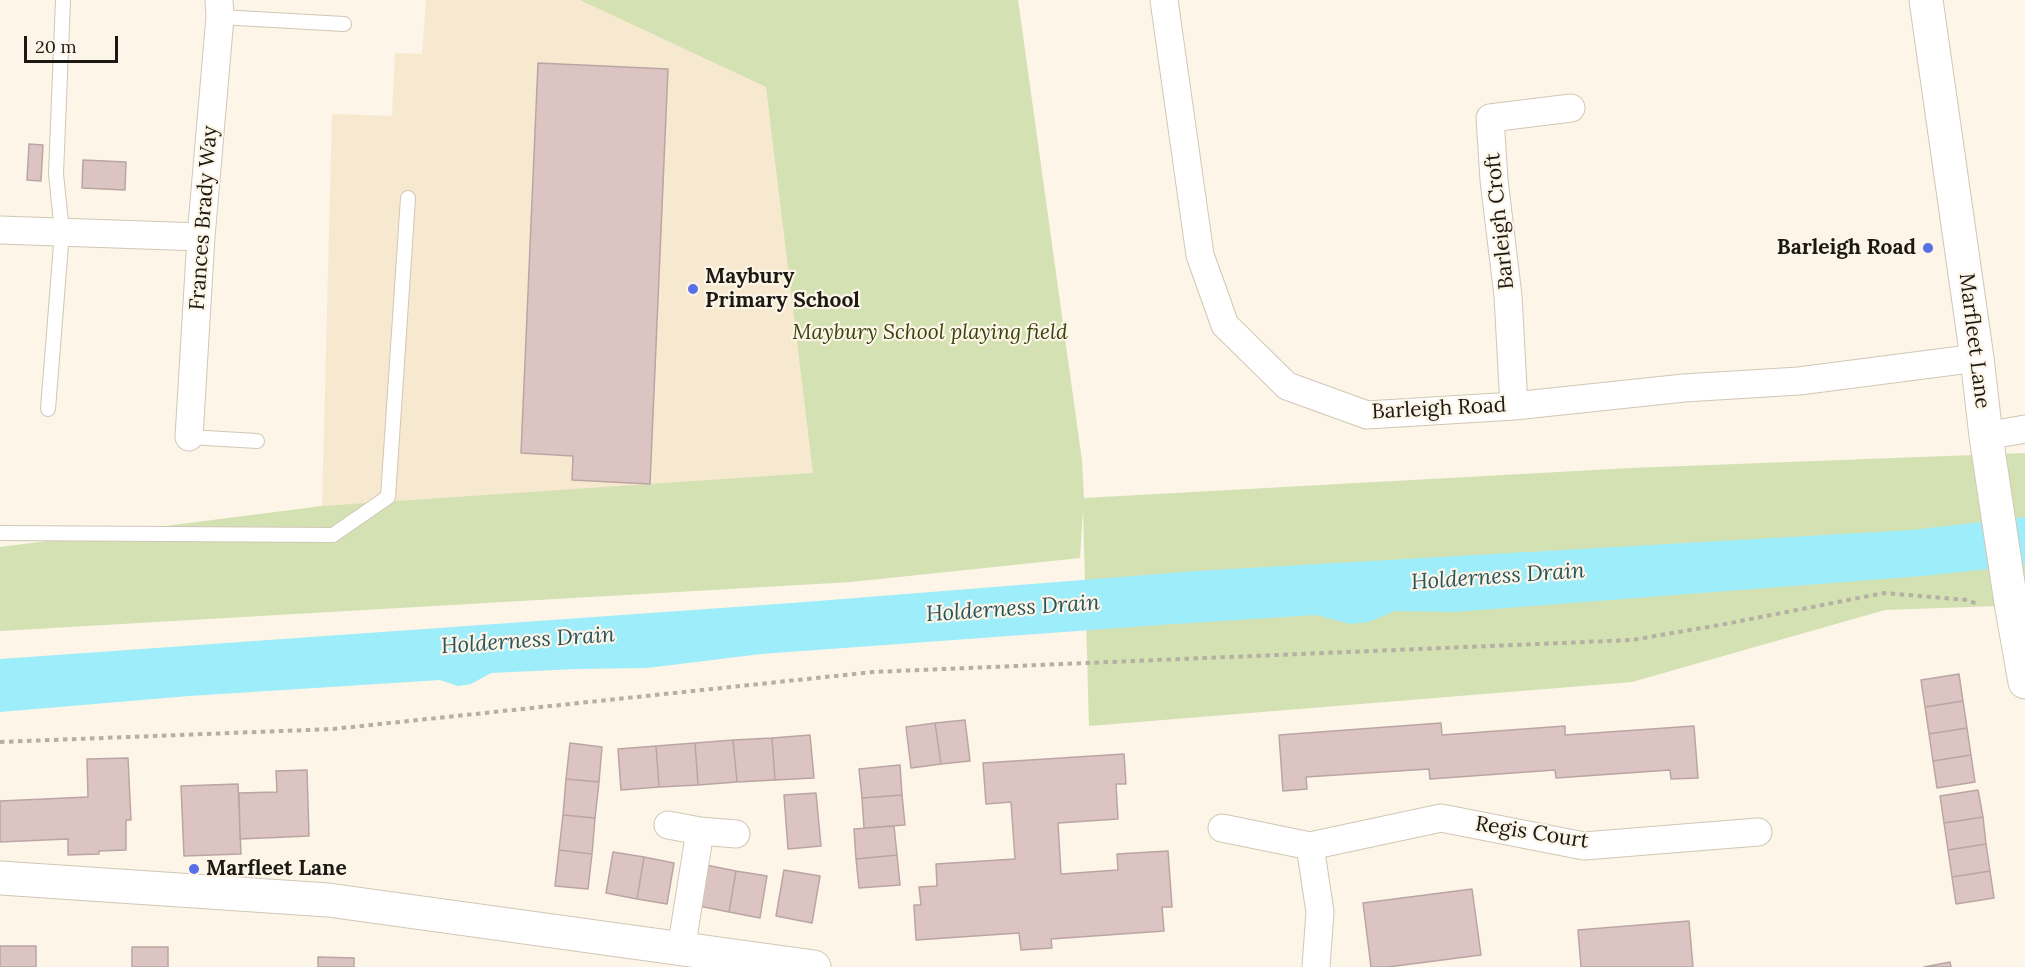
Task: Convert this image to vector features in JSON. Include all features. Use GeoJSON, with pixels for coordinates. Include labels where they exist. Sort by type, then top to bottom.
{"type":"FeatureCollection","features":[{"type":"Feature","properties":{"kind":"street","name":"Barleigh Road"},"geometry":{"type":"LineString","coordinates":[[1164,0],[1200,255],[1225,325],[1287,386],[1367,415],[1514,406],[1684,388],[1798,381],[1977,358]]}},
{"type":"Feature","properties":{"kind":"street","name":"Marfleet Lane"},"geometry":{"type":"LineString","coordinates":[[1926,0],[1986,436],[2025,682]]}},
{"type":"Feature","properties":{"kind":"street","name":"Frances Brady Way"},"geometry":{"type":"LineString","coordinates":[[189,437],[201,237],[219,9]]}},
{"type":"Feature","properties":{"kind":"street","name":"Barleigh Croft"},"geometry":{"type":"LineString","coordinates":[[1514,406],[1508,296],[1494,180],[1490,118],[1571,108]]}},
{"type":"Feature","properties":{"kind":"street"},"geometry":{"type":"LineString","coordinates":[[0,230],[201,237]]}},
{"type":"Feature","properties":{"kind":"street"},"geometry":{"type":"LineString","coordinates":[[1986,436],[2025,429]]}},
{"type":"Feature","properties":{"kind":"street","name":"Regis Court"},"geometry":{"type":"LineString","coordinates":[[1222,828],[1310,846],[1441,818],[1584,846],[1758,832]]}},
{"type":"Feature","properties":{"kind":"street"},"geometry":{"type":"LineString","coordinates":[[668,825],[736,834]]}},
{"type":"Feature","properties":{"kind":"street"},"geometry":{"type":"LineString","coordinates":[[681,950],[700,831]]}},
{"type":"Feature","properties":{"kind":"street"},"geometry":{"type":"LineString","coordinates":[[1310,846],[1320,912],[1316,967]]}},
{"type":"Feature","properties":{"kind":"street"},"geometry":{"type":"LineString","coordinates":[[0,878],[327,900],[814,967]]}},
{"type":"Feature","properties":{"kind":"lane"},"geometry":{"type":"LineString","coordinates":[[48,410],[62,232],[56,174],[63,0]]}},
{"type":"Feature","properties":{"kind":"lane"},"geometry":{"type":"LineString","coordinates":[[219,9],[344,24]]}},
{"type":"Feature","properties":{"kind":"lane"},"geometry":{"type":"LineString","coordinates":[[0,533],[333,535],[388,497],[408,198]]}},
{"type":"Feature","properties":{"kind":"lane"},"geometry":{"type":"LineString","coordinates":[[189,437],[257,441]]}},
{"type":"Feature","properties":{"kind":"path"},"geometry":{"type":"LineString","coordinates":[[0,742],[333,729],[873,672],[1632,640],[1884,593],[1967,600],[2012,610]]}},
{"type":"Feature","properties":{"kind":"shaded area","name":"Maybury Primary School"},"geometry":{"type":"Polygon","coordinates":[[[426,0],[1018,0],[1082,461],[1083,498],[322,506],[332,114],[392,116],[395,53],[422,54],[426,0]]]}},
{"type":"Feature","properties":{"kind":"green space","name":"Maybury School playing field"},"geometry":{"type":"Polygon","coordinates":[[[580,0],[1018,0],[1082,461],[1084,498],[1631,468],[2025,453],[2025,605],[1885,610],[1632,682],[1089,726],[1083,509],[1080,558],[851,582],[0,631],[0,547],[322,506],[813,473],[766,87],[580,0]]]}},
{"type":"Feature","properties":{"kind":"water","name":"Holderness Drain"},"geometry":{"type":"Polygon","coordinates":[[[2025,517],[2025,565],[1923,576],[1454,612],[1395,611],[1369,622],[1350,624],[1316,615],[1160,625],[761,654],[647,668],[491,673],[471,684],[458,686],[440,680],[189,696],[0,712],[0,659],[792,603],[1196,571],[1912,530],[2025,517]]]}},
{"type":"Feature","properties":{"kind":"building","name":"Maybury Primary School"},"geometry":{"type":"Polygon","coordinates":[[[538,63],[668,69],[650,484],[572,480],[573,456],[521,453],[538,63]]]}},
{"type":"Feature","properties":{"kind":"building"},"geometry":{"type":"Polygon","coordinates":[[[29,144],[43,145],[41,181],[27,180],[29,144]]]}},
{"type":"Feature","properties":{"kind":"building"},"geometry":{"type":"Polygon","coordinates":[[[83,160],[126,162],[125,190],[82,188],[83,160]]]}},
{"type":"Feature","properties":{"kind":"building"},"geometry":{"type":"Polygon","coordinates":[[[1959,674],[1963,701],[1925,707],[1921,680],[1959,674]]]}},
{"type":"Feature","properties":{"kind":"building"},"geometry":{"type":"Polygon","coordinates":[[[1963,701],[1967,728],[1929,734],[1925,707],[1963,701]]]}},
{"type":"Feature","properties":{"kind":"building"},"geometry":{"type":"Polygon","coordinates":[[[965,720],[970,761],[941,764],[935,723],[965,720]]]}},
{"type":"Feature","properties":{"kind":"building"},"geometry":{"type":"Polygon","coordinates":[[[935,723],[941,764],[911,768],[906,727],[935,723]]]}},
{"type":"Feature","properties":{"kind":"building"},"geometry":{"type":"Polygon","coordinates":[[[1441,723],[1442,735],[1565,726],[1565,735],[1694,726],[1698,778],[1671,779],[1670,770],[1556,778],[1555,770],[1430,779],[1429,769],[1306,777],[1307,789],[1283,791],[1279,735],[1441,723]]]}},
{"type":"Feature","properties":{"kind":"building"},"geometry":{"type":"Polygon","coordinates":[[[1967,728],[1971,755],[1933,761],[1929,734],[1967,728]]]}},
{"type":"Feature","properties":{"kind":"building"},"geometry":{"type":"Polygon","coordinates":[[[810,735],[814,778],[775,780],[772,738],[810,735]]]}},
{"type":"Feature","properties":{"kind":"building"},"geometry":{"type":"Polygon","coordinates":[[[772,738],[775,780],[737,782],[733,740],[772,738]]]}},
{"type":"Feature","properties":{"kind":"building"},"geometry":{"type":"Polygon","coordinates":[[[733,740],[737,782],[698,785],[695,743],[733,740]]]}},
{"type":"Feature","properties":{"kind":"building"},"geometry":{"type":"Polygon","coordinates":[[[570,743],[602,747],[599,782],[566,779],[570,743]]]}},
{"type":"Feature","properties":{"kind":"building"},"geometry":{"type":"Polygon","coordinates":[[[695,743],[698,785],[659,787],[656,746],[695,743]]]}},
{"type":"Feature","properties":{"kind":"building"},"geometry":{"type":"Polygon","coordinates":[[[656,746],[659,787],[621,790],[618,749],[656,746]]]}},
{"type":"Feature","properties":{"kind":"building"},"geometry":{"type":"Polygon","coordinates":[[[1124,754],[1126,784],[1116,784],[1118,819],[1058,823],[1061,874],[1118,870],[1117,854],[1168,851],[1172,907],[1162,907],[1164,931],[1051,939],[1052,948],[1021,950],[1019,933],[916,940],[914,905],[921,905],[919,887],[937,886],[936,864],[1015,859],[1011,802],[986,804],[983,763],[1124,754]]]}},
{"type":"Feature","properties":{"kind":"building"},"geometry":{"type":"Polygon","coordinates":[[[1971,755],[1975,782],[1937,788],[1933,761],[1971,755]]]}},
{"type":"Feature","properties":{"kind":"building"},"geometry":{"type":"Polygon","coordinates":[[[128,758],[131,820],[126,820],[126,850],[68,855],[68,839],[0,842],[0,801],[88,797],[87,759],[128,758]]]}},
{"type":"Feature","properties":{"kind":"building"},"geometry":{"type":"Polygon","coordinates":[[[900,765],[902,795],[862,798],[859,769],[900,765]]]}},
{"type":"Feature","properties":{"kind":"building"},"geometry":{"type":"Polygon","coordinates":[[[307,770],[309,836],[240,839],[239,793],[277,792],[276,771],[307,770]]]}},
{"type":"Feature","properties":{"kind":"building"},"geometry":{"type":"Polygon","coordinates":[[[566,779],[599,782],[595,818],[563,815],[566,779]]]}},
{"type":"Feature","properties":{"kind":"building"},"geometry":{"type":"Polygon","coordinates":[[[238,784],[241,854],[184,856],[181,786],[238,784]]]}},
{"type":"Feature","properties":{"kind":"building"},"geometry":{"type":"Polygon","coordinates":[[[1978,790],[1983,817],[1944,823],[1940,796],[1978,790]]]}},
{"type":"Feature","properties":{"kind":"building"},"geometry":{"type":"Polygon","coordinates":[[[816,793],[821,846],[788,849],[784,795],[816,793]]]}},
{"type":"Feature","properties":{"kind":"building"},"geometry":{"type":"Polygon","coordinates":[[[902,795],[905,825],[864,828],[862,798],[902,795]]]}},
{"type":"Feature","properties":{"kind":"building"},"geometry":{"type":"Polygon","coordinates":[[[563,815],[595,818],[592,854],[559,850],[563,815]]]}},
{"type":"Feature","properties":{"kind":"building"},"geometry":{"type":"Polygon","coordinates":[[[1983,817],[1986,844],[1948,850],[1944,823],[1983,817]]]}},
{"type":"Feature","properties":{"kind":"building"},"geometry":{"type":"Polygon","coordinates":[[[894,826],[897,855],[856,859],[854,829],[894,826]]]}},
{"type":"Feature","properties":{"kind":"building"},"geometry":{"type":"Polygon","coordinates":[[[1986,844],[1990,871],[1952,877],[1948,850],[1986,844]]]}},
{"type":"Feature","properties":{"kind":"building"},"geometry":{"type":"Polygon","coordinates":[[[559,850],[592,854],[588,889],[555,886],[559,850]]]}},
{"type":"Feature","properties":{"kind":"building"},"geometry":{"type":"Polygon","coordinates":[[[613,852],[644,857],[637,899],[606,893],[613,852]]]}},
{"type":"Feature","properties":{"kind":"building"},"geometry":{"type":"Polygon","coordinates":[[[897,855],[900,885],[859,888],[856,859],[897,855]]]}},
{"type":"Feature","properties":{"kind":"building"},"geometry":{"type":"Polygon","coordinates":[[[644,857],[674,863],[667,904],[637,899],[644,857]]]}},
{"type":"Feature","properties":{"kind":"building"},"geometry":{"type":"Polygon","coordinates":[[[706,865],[736,871],[729,912],[699,906],[706,865]]]}},
{"type":"Feature","properties":{"kind":"building"},"geometry":{"type":"Polygon","coordinates":[[[784,870],[820,876],[812,923],[776,916],[784,870]]]}},
{"type":"Feature","properties":{"kind":"building"},"geometry":{"type":"Polygon","coordinates":[[[736,871],[767,876],[760,918],[729,912],[736,871]]]}},
{"type":"Feature","properties":{"kind":"building"},"geometry":{"type":"Polygon","coordinates":[[[1990,871],[1994,898],[1956,904],[1952,877],[1990,871]]]}},
{"type":"Feature","properties":{"kind":"building"},"geometry":{"type":"Polygon","coordinates":[[[1472,889],[1481,955],[1388,967],[1371,967],[1363,903],[1472,889]]]}},
{"type":"Feature","properties":{"kind":"building"},"geometry":{"type":"Polygon","coordinates":[[[1689,921],[1693,967],[1581,967],[1578,930],[1689,921]]]}},
{"type":"Feature","properties":{"kind":"building"},"geometry":{"type":"Polygon","coordinates":[[[0,946],[36,946],[36,967],[0,967],[0,946]]]}},
{"type":"Feature","properties":{"kind":"building"},"geometry":{"type":"Polygon","coordinates":[[[132,947],[168,947],[168,967],[132,967],[132,947]]]}},
{"type":"Feature","properties":{"kind":"building"},"geometry":{"type":"Polygon","coordinates":[[[318,957],[354,958],[354,967],[318,967],[318,957]]]}},
{"type":"Feature","properties":{"kind":"building"},"geometry":{"type":"Polygon","coordinates":[[[1950,962],[1951,967],[1924,967],[1950,962]]]}},
{"type":"Feature","properties":{"kind":"place","name":"Barleigh Road"},"geometry":{"type":"Point","coordinates":[1928,248]}},
{"type":"Feature","properties":{"kind":"place","name":"Maybury Primary School"},"geometry":{"type":"Point","coordinates":[693,289]}},
{"type":"Feature","properties":{"kind":"place","name":"Marfleet Lane"},"geometry":{"type":"Point","coordinates":[194,869]}}]}
